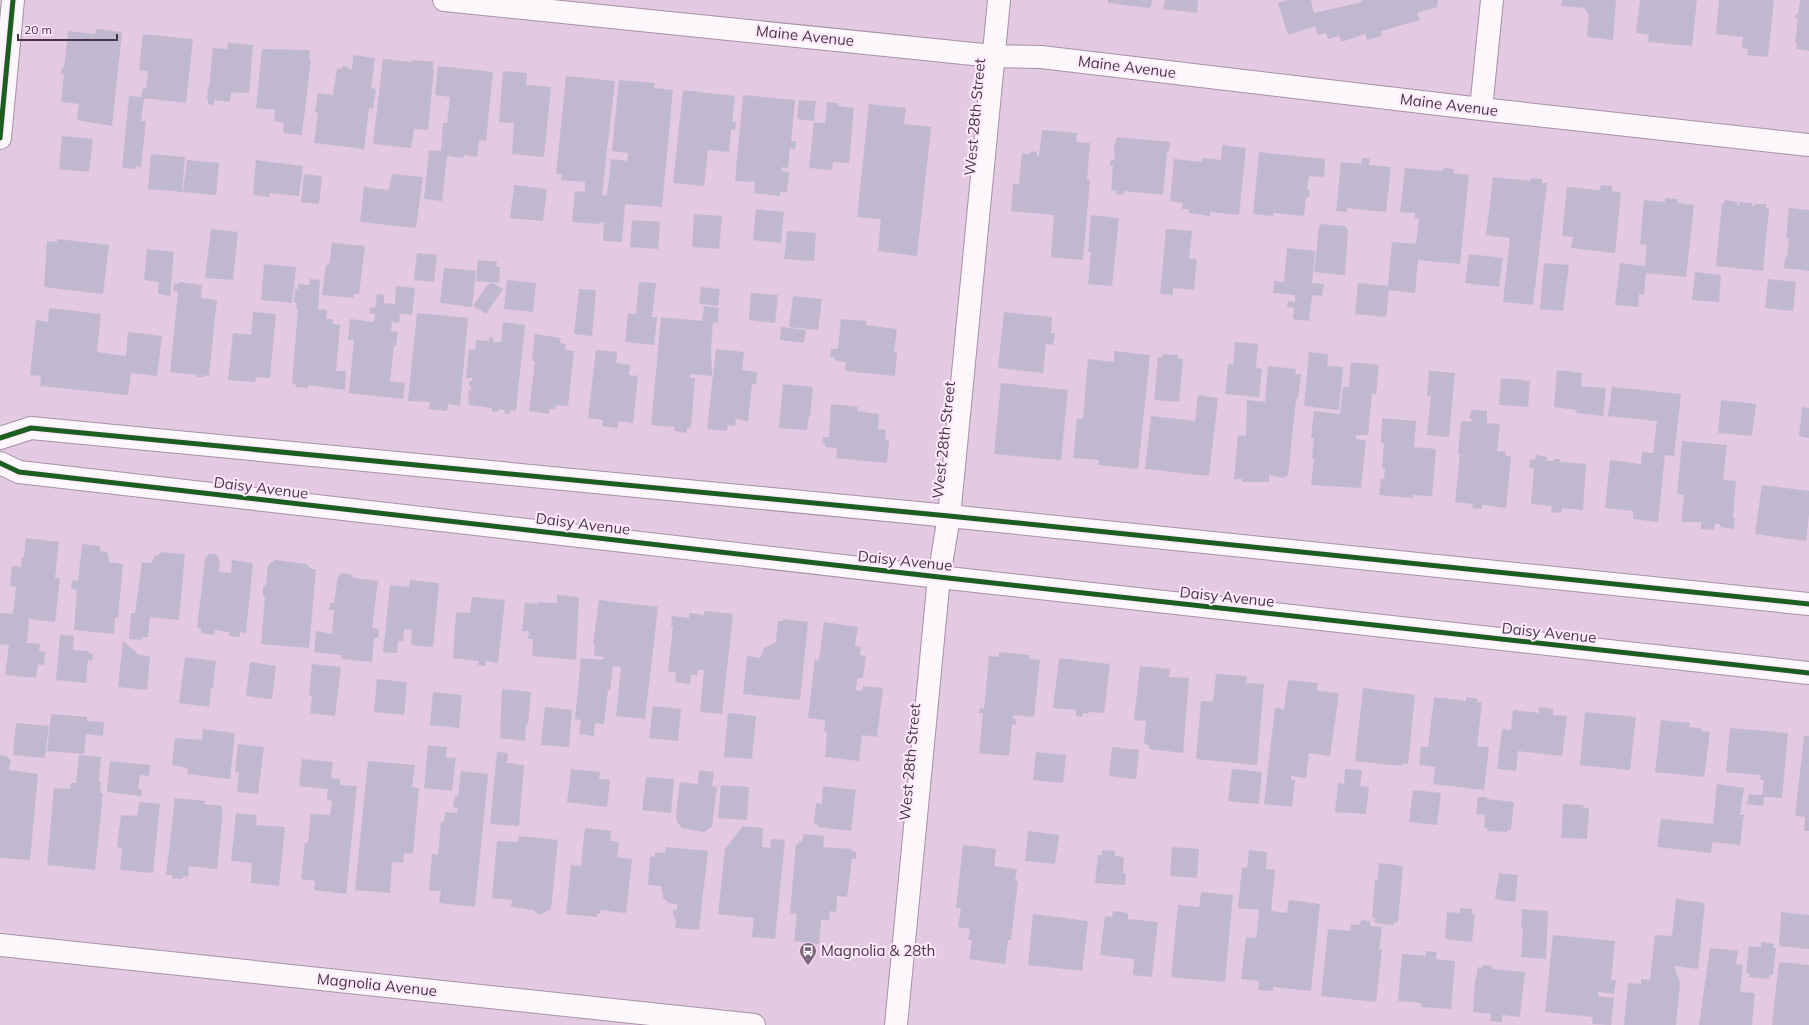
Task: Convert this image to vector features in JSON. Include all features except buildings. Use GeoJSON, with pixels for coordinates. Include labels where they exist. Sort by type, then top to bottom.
{"type":"FeatureCollection","features":[{"type":"Feature","properties":{"kind":"street"},"geometry":{"type":"LineString","coordinates":[[0,138],[13,0]]}},
{"type":"Feature","properties":{"kind":"street","name":"Maine Avenue"},"geometry":{"type":"LineString","coordinates":[[444,0],[516,4],[993,56],[1041,57],[1481,109],[1809,145]]}},
{"type":"Feature","properties":{"kind":"street","name":"West 28th Street"},"geometry":{"type":"LineString","coordinates":[[896,1025],[939,577],[949,516],[999,0]]}},
{"type":"Feature","properties":{"kind":"street"},"geometry":{"type":"LineString","coordinates":[[1481,109],[1492,0]]}},
{"type":"Feature","properties":{"kind":"street"},"geometry":{"type":"LineString","coordinates":[[0,438],[31,428],[949,516],[1809,604]]}},
{"type":"Feature","properties":{"kind":"street","name":"Daisy Avenue"},"geometry":{"type":"LineString","coordinates":[[0,463],[19,472],[939,577],[1809,673]]}},
{"type":"Feature","properties":{"kind":"street","name":"Magnolia Avenue"},"geometry":{"type":"LineString","coordinates":[[0,945],[754,1025]]}},
{"type":"Feature","properties":{"kind":"cycle path"},"geometry":{"type":"LineString","coordinates":[[0,138],[13,0]]}},
{"type":"Feature","properties":{"kind":"cycle path"},"geometry":{"type":"LineString","coordinates":[[0,438],[31,428],[949,516],[1809,604]]}},
{"type":"Feature","properties":{"kind":"cycle path"},"geometry":{"type":"LineString","coordinates":[[0,463],[19,472],[939,577],[1809,673]]}},
{"type":"Feature","properties":{"kind":"place","name":"Magnolia & 28th"},"geometry":{"type":"Point","coordinates":[808,966]}}]}
